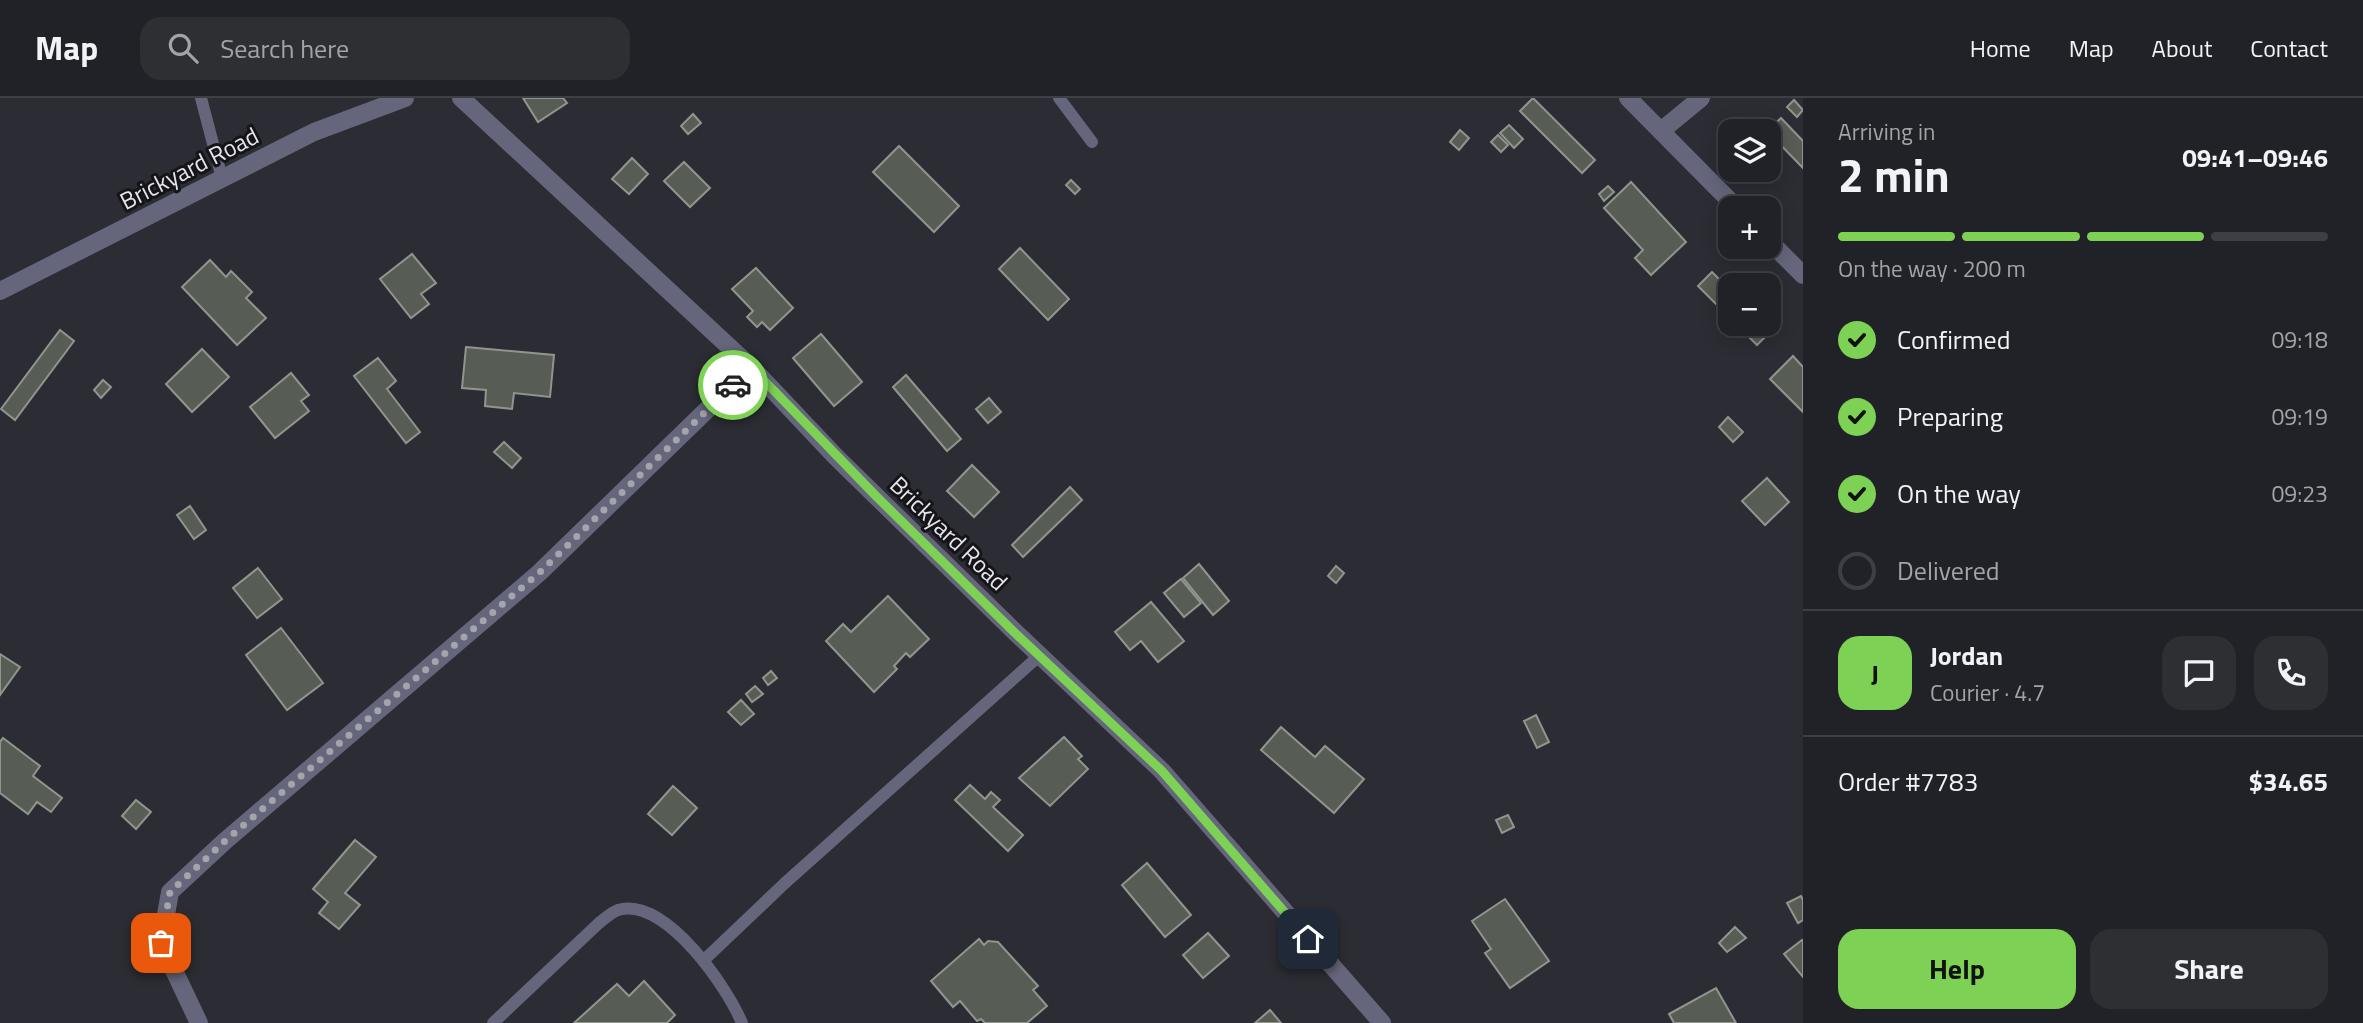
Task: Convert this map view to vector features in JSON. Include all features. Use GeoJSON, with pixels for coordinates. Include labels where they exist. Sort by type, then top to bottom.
{"type":"FeatureCollection","features":[{"type":"Feature","properties":{"kind":"street","name":"Brickyard Road"},"geometry":{"type":"LineString","coordinates":[[0,291],[314,132],[405,98]]}},
{"type":"Feature","properties":{"kind":"street","name":"Brickyard Road"},"geometry":{"type":"LineString","coordinates":[[461,98],[751,367],[836,457],[1039,656],[1162,771],[1381,1023]]}},
{"type":"Feature","properties":{"kind":"street"},"geometry":{"type":"LineString","coordinates":[[1628,98],[1725,196]]}},
{"type":"Feature","properties":{"kind":"street"},"geometry":{"type":"LineString","coordinates":[[1661,131],[1701,98]]}},
{"type":"Feature","properties":{"kind":"street"},"geometry":{"type":"LineString","coordinates":[[1781,253],[1803,275]]}},
{"type":"Feature","properties":{"kind":"street"},"geometry":{"type":"LineString","coordinates":[[199,1023],[161,943],[170,892],[225,841],[539,573],[751,367]]}},
{"type":"Feature","properties":{"kind":"lane"},"geometry":{"type":"LineString","coordinates":[[201,98],[222,178]]}},
{"type":"Feature","properties":{"kind":"lane"},"geometry":{"type":"LineString","coordinates":[[1059,98],[1092,142]]}},
{"type":"Feature","properties":{"kind":"lane"},"geometry":{"type":"LineString","coordinates":[[704,960],[785,883],[1039,656]]}},
{"type":"Feature","properties":{"kind":"lane"},"geometry":{"type":"LineString","coordinates":[[493,1023],[599,923],[622,908],[648,912],[676,933],[704,960],[736,1008],[742,1023]]}},
{"type":"Feature","properties":{"kind":"building"},"geometry":{"type":"Polygon","coordinates":[[[523,98],[563,98],[567,103],[538,122],[523,98]]]}},
{"type":"Feature","properties":{"kind":"building"},"geometry":{"type":"Polygon","coordinates":[[[1533,98],[1595,160],[1582,173],[1520,111],[1533,98]]]}},
{"type":"Feature","properties":{"kind":"building"},"geometry":{"type":"Polygon","coordinates":[[[1794,100],[1803,110],[1797,117],[1787,107],[1794,100]]]}},
{"type":"Feature","properties":{"kind":"building"},"geometry":{"type":"Polygon","coordinates":[[[693,114],[701,123],[688,134],[681,126],[693,114]]]}},
{"type":"Feature","properties":{"kind":"building"},"geometry":{"type":"Polygon","coordinates":[[[1780,119],[1803,141],[1803,168],[1781,145],[1780,119]]]}},
{"type":"Feature","properties":{"kind":"building"},"geometry":{"type":"Polygon","coordinates":[[[1509,125],[1523,139],[1514,148],[1500,133],[1509,125]]]}},
{"type":"Feature","properties":{"kind":"building"},"geometry":{"type":"Polygon","coordinates":[[[1460,130],[1469,138],[1459,150],[1450,142],[1460,130]]]}},
{"type":"Feature","properties":{"kind":"building"},"geometry":{"type":"Polygon","coordinates":[[[1498,135],[1508,145],[1501,152],[1491,142],[1498,135]]]}},
{"type":"Feature","properties":{"kind":"building"},"geometry":{"type":"Polygon","coordinates":[[[899,146],[959,206],[934,232],[873,172],[899,146]]]}},
{"type":"Feature","properties":{"kind":"building"},"geometry":{"type":"Polygon","coordinates":[[[632,158],[648,174],[629,194],[612,179],[632,158]]]}},
{"type":"Feature","properties":{"kind":"building"},"geometry":{"type":"Polygon","coordinates":[[[684,162],[710,188],[690,207],[664,181],[684,162]]]}},
{"type":"Feature","properties":{"kind":"building"},"geometry":{"type":"Polygon","coordinates":[[[1071,180],[1080,189],[1075,194],[1066,185],[1071,180]]]}},
{"type":"Feature","properties":{"kind":"building"},"geometry":{"type":"Polygon","coordinates":[[[1631,182],[1686,242],[1651,275],[1635,258],[1643,250],[1604,208],[1631,182]]]}},
{"type":"Feature","properties":{"kind":"building"},"geometry":{"type":"Polygon","coordinates":[[[1608,186],[1614,192],[1604,201],[1599,194],[1608,186]]]}},
{"type":"Feature","properties":{"kind":"building"},"geometry":{"type":"Polygon","coordinates":[[[1020,248],[1069,299],[1048,320],[999,269],[1020,248]]]}},
{"type":"Feature","properties":{"kind":"building"},"geometry":{"type":"Polygon","coordinates":[[[412,254],[436,283],[421,294],[429,304],[411,318],[380,279],[412,254]]]}},
{"type":"Feature","properties":{"kind":"building"},"geometry":{"type":"Polygon","coordinates":[[[210,260],[226,277],[231,271],[252,292],[246,298],[266,318],[237,345],[182,287],[210,260]]]}},
{"type":"Feature","properties":{"kind":"building"},"geometry":{"type":"Polygon","coordinates":[[[756,268],[793,308],[770,330],[762,322],[757,327],[747,317],[753,311],[732,289],[756,268]]]}},
{"type":"Feature","properties":{"kind":"building"},"geometry":{"type":"Polygon","coordinates":[[[1712,272],[1718,278],[1718,306],[1698,286],[1712,272]]]}},
{"type":"Feature","properties":{"kind":"building"},"geometry":{"type":"Polygon","coordinates":[[[60,330],[74,341],[15,420],[1,409],[60,330]]]}},
{"type":"Feature","properties":{"kind":"building"},"geometry":{"type":"Polygon","coordinates":[[[821,334],[862,382],[834,406],[793,358],[821,334]]]}},
{"type":"Feature","properties":{"kind":"building"},"geometry":{"type":"Polygon","coordinates":[[[1748,336],[1766,336],[1757,345],[1748,336]]]}},
{"type":"Feature","properties":{"kind":"building"},"geometry":{"type":"Polygon","coordinates":[[[466,347],[554,355],[550,397],[514,393],[512,409],[485,406],[486,390],[462,388],[466,347]]]}},
{"type":"Feature","properties":{"kind":"building"},"geometry":{"type":"Polygon","coordinates":[[[202,349],[229,377],[192,412],[166,384],[202,349]]]}},
{"type":"Feature","properties":{"kind":"building"},"geometry":{"type":"Polygon","coordinates":[[[1793,356],[1803,367],[1803,412],[1770,379],[1793,356]]]}},
{"type":"Feature","properties":{"kind":"building"},"geometry":{"type":"Polygon","coordinates":[[[378,358],[396,381],[387,389],[420,432],[406,443],[354,376],[378,358]]]}},
{"type":"Feature","properties":{"kind":"building"},"geometry":{"type":"Polygon","coordinates":[[[291,373],[309,395],[301,401],[309,411],[275,438],[250,407],[291,373]]]}},
{"type":"Feature","properties":{"kind":"building"},"geometry":{"type":"Polygon","coordinates":[[[906,375],[961,439],[947,451],[893,387],[906,375]]]}},
{"type":"Feature","properties":{"kind":"building"},"geometry":{"type":"Polygon","coordinates":[[[103,380],[111,387],[101,398],[94,390],[103,380]]]}},
{"type":"Feature","properties":{"kind":"building"},"geometry":{"type":"Polygon","coordinates":[[[989,398],[1001,412],[988,423],[976,409],[989,398]]]}},
{"type":"Feature","properties":{"kind":"building"},"geometry":{"type":"Polygon","coordinates":[[[1728,417],[1743,432],[1733,442],[1719,427],[1728,417]]]}},
{"type":"Feature","properties":{"kind":"building"},"geometry":{"type":"Polygon","coordinates":[[[504,442],[521,458],[512,468],[494,452],[504,442]]]}},
{"type":"Feature","properties":{"kind":"building"},"geometry":{"type":"Polygon","coordinates":[[[972,465],[999,492],[974,517],[947,491],[972,465]]]}},
{"type":"Feature","properties":{"kind":"building"},"geometry":{"type":"Polygon","coordinates":[[[1767,478],[1789,502],[1765,525],[1742,501],[1767,478]]]}},
{"type":"Feature","properties":{"kind":"building"},"geometry":{"type":"Polygon","coordinates":[[[1070,487],[1082,500],[1023,557],[1012,545],[1070,487]]]}},
{"type":"Feature","properties":{"kind":"building"},"geometry":{"type":"Polygon","coordinates":[[[190,506],[206,530],[194,539],[177,515],[190,506]]]}},
{"type":"Feature","properties":{"kind":"building"},"geometry":{"type":"Polygon","coordinates":[[[1199,564],[1229,601],[1213,615],[1183,578],[1199,564]]]}},
{"type":"Feature","properties":{"kind":"building"},"geometry":{"type":"Polygon","coordinates":[[[1336,566],[1344,573],[1336,583],[1328,576],[1336,566]]]}},
{"type":"Feature","properties":{"kind":"building"},"geometry":{"type":"Polygon","coordinates":[[[258,568],[282,599],[257,618],[233,588],[258,568]]]}},
{"type":"Feature","properties":{"kind":"building"},"geometry":{"type":"Polygon","coordinates":[[[1181,579],[1201,603],[1184,617],[1164,593],[1181,579]]]}},
{"type":"Feature","properties":{"kind":"building"},"geometry":{"type":"Polygon","coordinates":[[[888,596],[929,639],[910,657],[906,653],[894,666],[897,669],[874,692],[826,641],[843,624],[851,632],[888,596]]]}},
{"type":"Feature","properties":{"kind":"building"},"geometry":{"type":"Polygon","coordinates":[[[1151,602],[1184,641],[1158,662],[1141,641],[1130,650],[1115,632],[1151,602]]]}},
{"type":"Feature","properties":{"kind":"building"},"geometry":{"type":"Polygon","coordinates":[[[281,628],[323,683],[287,710],[246,655],[281,628]]]}},
{"type":"Feature","properties":{"kind":"building"},"geometry":{"type":"Polygon","coordinates":[[[0,654],[20,667],[0,695],[0,654]]]}},
{"type":"Feature","properties":{"kind":"building"},"geometry":{"type":"Polygon","coordinates":[[[771,671],[777,678],[768,685],[763,678],[771,671]]]}},
{"type":"Feature","properties":{"kind":"building"},"geometry":{"type":"Polygon","coordinates":[[[755,686],[763,694],[752,702],[746,694],[755,686]]]}},
{"type":"Feature","properties":{"kind":"building"},"geometry":{"type":"Polygon","coordinates":[[[741,700],[754,714],[741,725],[728,712],[741,700]]]}},
{"type":"Feature","properties":{"kind":"building"},"geometry":{"type":"Polygon","coordinates":[[[1536,715],[1549,742],[1537,748],[1524,721],[1536,715]]]}},
{"type":"Feature","properties":{"kind":"building"},"geometry":{"type":"Polygon","coordinates":[[[1281,727],[1315,757],[1325,746],[1364,779],[1334,813],[1261,750],[1281,727]]]}},
{"type":"Feature","properties":{"kind":"building"},"geometry":{"type":"Polygon","coordinates":[[[1064,737],[1082,756],[1078,759],[1088,769],[1050,806],[1019,778],[1064,737]]]}},
{"type":"Feature","properties":{"kind":"building"},"geometry":{"type":"Polygon","coordinates":[[[3,738],[40,766],[33,776],[62,798],[51,812],[37,802],[28,814],[0,793],[0,742],[3,738]]]}},
{"type":"Feature","properties":{"kind":"building"},"geometry":{"type":"Polygon","coordinates":[[[970,785],[985,799],[991,792],[1000,800],[993,807],[1023,835],[1008,851],[955,800],[970,785]]]}},
{"type":"Feature","properties":{"kind":"building"},"geometry":{"type":"Polygon","coordinates":[[[673,786],[697,808],[672,835],[648,814],[673,786]]]}},
{"type":"Feature","properties":{"kind":"building"},"geometry":{"type":"Polygon","coordinates":[[[136,800],[151,812],[136,829],[122,816],[136,800]]]}},
{"type":"Feature","properties":{"kind":"building"},"geometry":{"type":"Polygon","coordinates":[[[1508,815],[1514,827],[1502,833],[1496,820],[1508,815]]]}},
{"type":"Feature","properties":{"kind":"building"},"geometry":{"type":"Polygon","coordinates":[[[355,840],[376,857],[345,893],[360,905],[339,929],[319,913],[328,902],[313,889],[355,840]]]}},
{"type":"Feature","properties":{"kind":"building"},"geometry":{"type":"Polygon","coordinates":[[[1147,863],[1191,915],[1165,937],[1122,885],[1147,863]]]}},
{"type":"Feature","properties":{"kind":"building"},"geometry":{"type":"Polygon","coordinates":[[[1801,896],[1803,920],[1798,923],[1787,903],[1801,896]]]}},
{"type":"Feature","properties":{"kind":"building"},"geometry":{"type":"Polygon","coordinates":[[[1505,899],[1549,961],[1510,988],[1485,953],[1491,949],[1472,921],[1505,899]]]}},
{"type":"Feature","properties":{"kind":"building"},"geometry":{"type":"Polygon","coordinates":[[[1735,927],[1746,938],[1727,952],[1719,943],[1735,927]]]}},
{"type":"Feature","properties":{"kind":"building"},"geometry":{"type":"Polygon","coordinates":[[[1208,933],[1229,956],[1203,978],[1183,955],[1208,933]]]}},
{"type":"Feature","properties":{"kind":"building"},"geometry":{"type":"Polygon","coordinates":[[[979,939],[984,945],[988,941],[998,942],[1038,986],[1033,990],[1047,1006],[1027,1023],[985,1023],[981,1019],[977,1021],[960,1001],[953,1007],[931,981],[979,939]]]}},
{"type":"Feature","properties":{"kind":"building"},"geometry":{"type":"Polygon","coordinates":[[[1802,940],[1803,942],[1803,977],[1784,954],[1802,940]]]}},
{"type":"Feature","properties":{"kind":"building"},"geometry":{"type":"Polygon","coordinates":[[[644,981],[675,1015],[667,1023],[574,1023],[617,984],[629,996],[644,981]]]}},
{"type":"Feature","properties":{"kind":"building"},"geometry":{"type":"Polygon","coordinates":[[[1716,988],[1736,1023],[1674,1023],[1669,1014],[1716,988]]]}},
{"type":"Feature","properties":{"kind":"building"},"geometry":{"type":"Polygon","coordinates":[[[1270,1010],[1281,1023],[1255,1023],[1270,1010]]]}},
{"type":"Feature","properties":{"kind":"way so far"},"geometry":{"type":"LineString","coordinates":[[161,943],[170,892],[225,841],[539,573],[733,385]]}},
{"type":"Feature","properties":{"kind":"route"},"geometry":{"type":"LineString","coordinates":[[733,385],[751,367],[836,457],[1014,632],[1162,771],[1308,939]]}}]}
